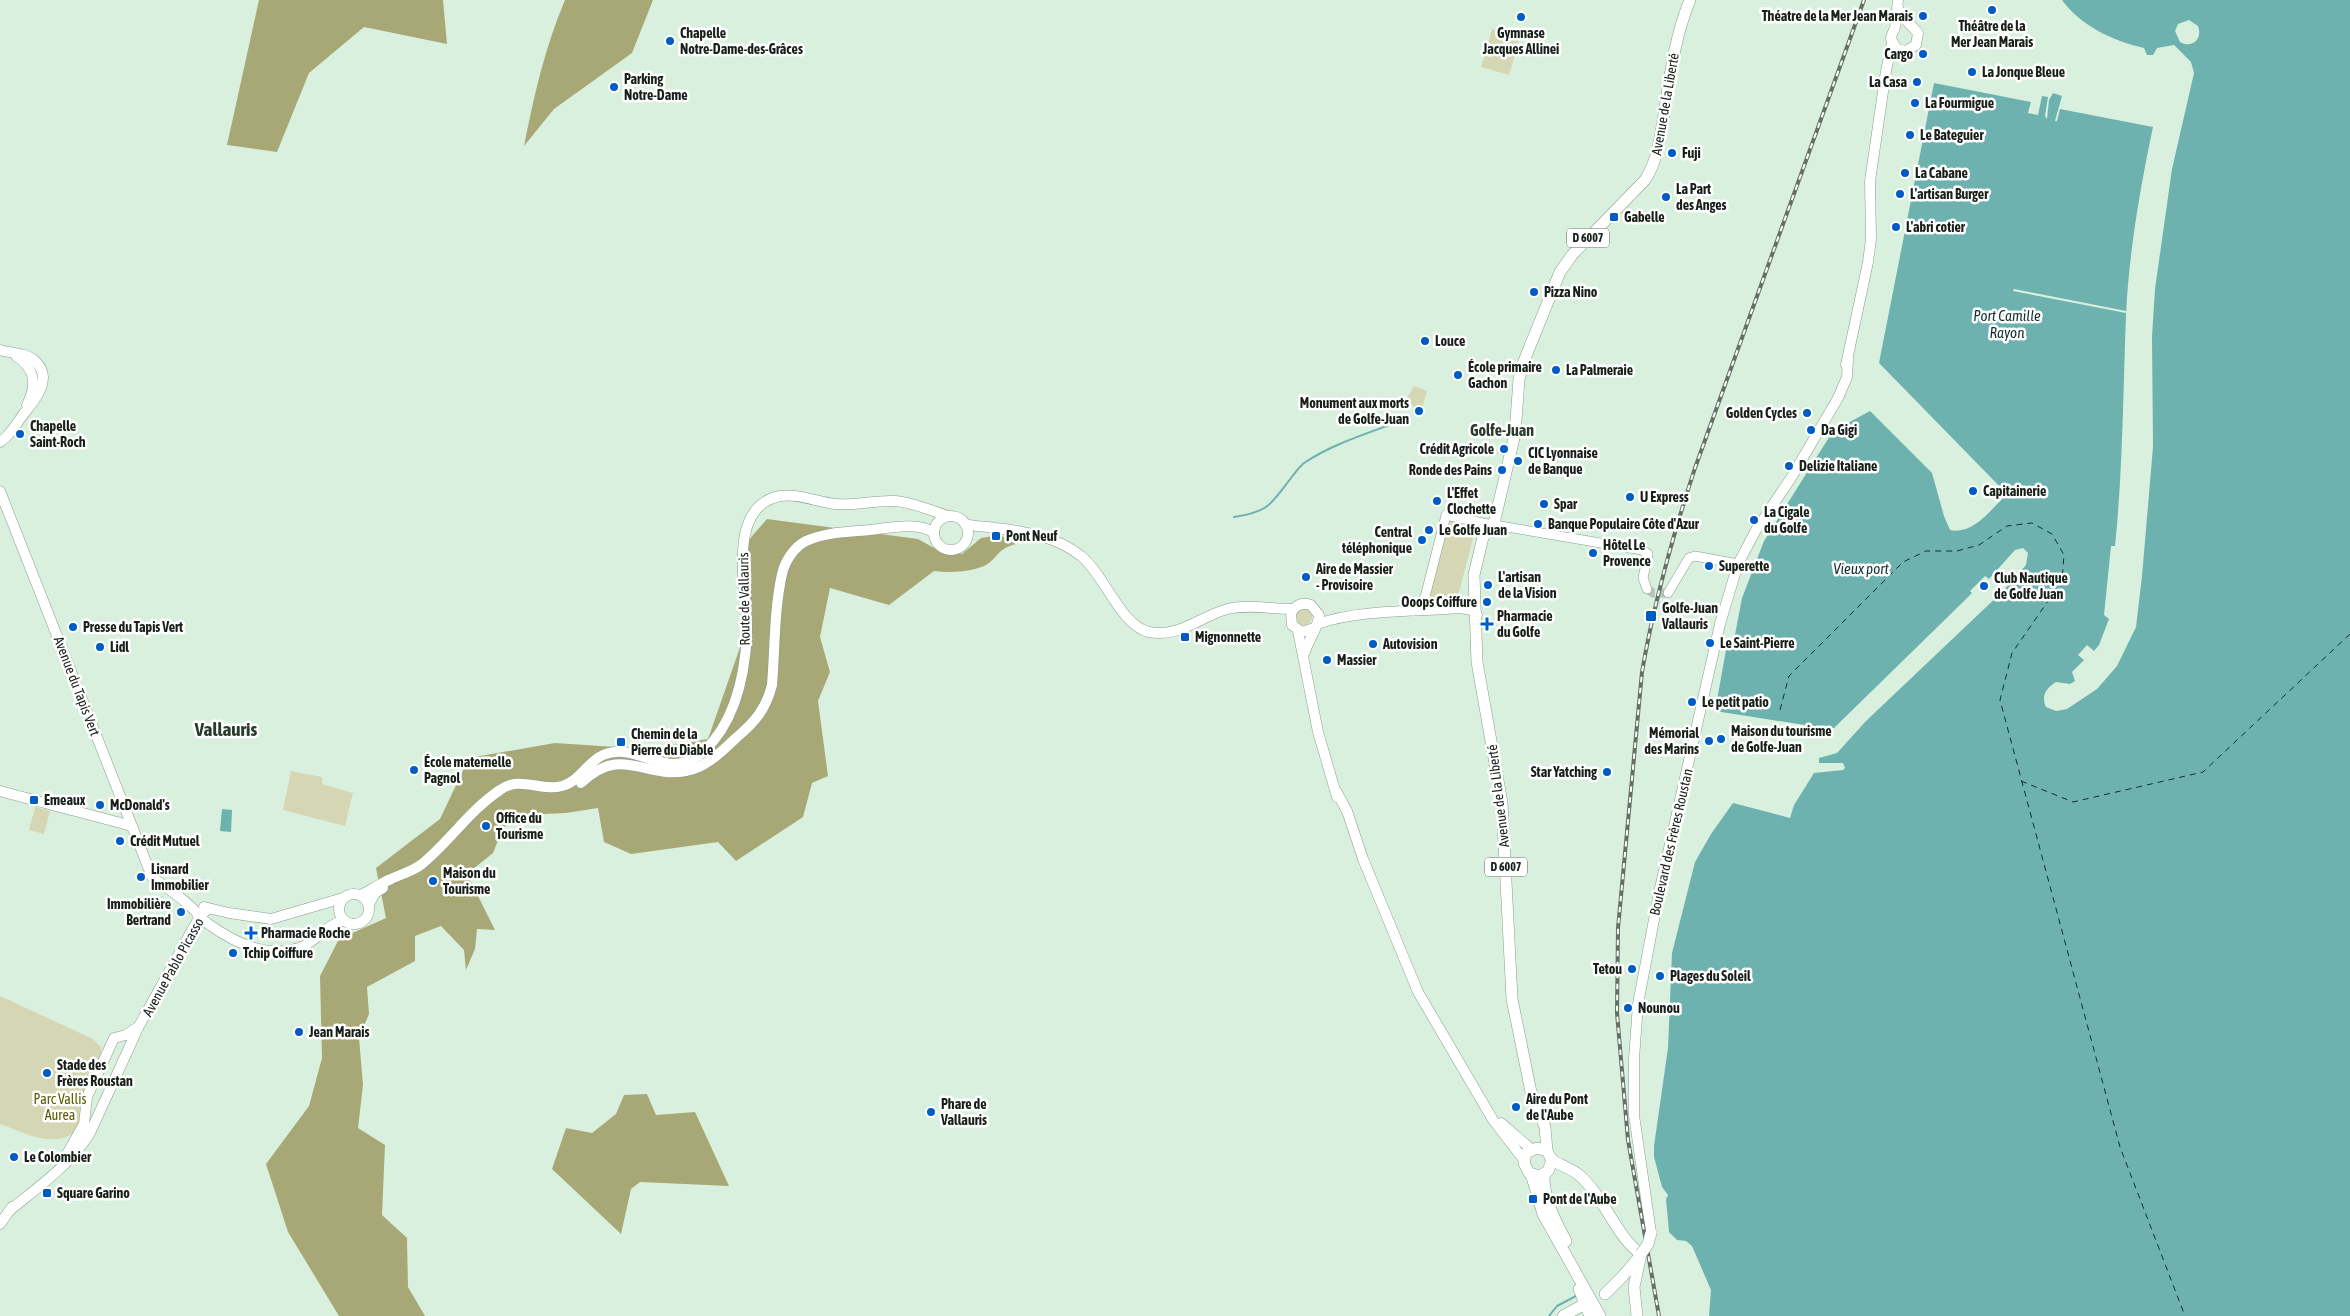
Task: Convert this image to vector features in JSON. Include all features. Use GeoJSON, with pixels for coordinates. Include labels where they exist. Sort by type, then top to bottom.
{"type":"FeatureCollection","features":[{"type":"Feature","properties":{"kind":"main road","name":"Avenue de la Liberté"},"geometry":{"type":"LineString","coordinates":[[1542,1152],[1543,1134],[1540,1117],[1531,1092],[1512,999],[1502,803],[1477,662],[1474,575],[1483,537],[1494,524],[1515,434],[1519,379],[1524,361],[1566,262],[1645,180],[1653,167],[1659,148],[1672,61],[1681,22],[1690,0]]}},
{"type":"Feature","properties":{"kind":"main road"},"geometry":{"type":"LineString","coordinates":[[1898,3],[1910,25],[1918,33],[1916,45],[1906,51],[1895,46],[1891,35],[1895,28],[1898,3]]}},
{"type":"Feature","properties":{"kind":"main road"},"geometry":{"type":"LineString","coordinates":[[1895,28],[1902,24],[1910,25]]}},
{"type":"Feature","properties":{"kind":"main road","name":"Boulevard des Frères Roustan"},"geometry":{"type":"LineString","coordinates":[[1651,1233],[1634,1116],[1634,1059],[1638,1004],[1660,888],[1720,624],[1738,564],[1756,530],[1794,472],[1844,386],[1870,247],[1870,181],[1888,57],[1895,46]]}},
{"type":"Feature","properties":{"kind":"main road"},"geometry":{"type":"LineString","coordinates":[[0,350],[32,359],[40,368],[41,390],[35,402],[22,416]]}},
{"type":"Feature","properties":{"kind":"main road"},"geometry":{"type":"LineString","coordinates":[[0,442],[12,432],[32,394],[34,379],[30,368],[13,354]]}},
{"type":"Feature","properties":{"kind":"main road","name":"Avenue du Tapis Vert"},"geometry":{"type":"LineString","coordinates":[[0,491],[149,873],[192,907],[204,912]]}},
{"type":"Feature","properties":{"kind":"main road","name":"Route de Vallauris"},"geometry":{"type":"LineString","coordinates":[[361,895],[422,864],[482,804],[501,788],[519,782],[560,787],[568,784],[593,761],[609,753],[631,754],[676,765],[692,760],[703,752],[715,739],[729,717],[738,692],[747,631],[743,536],[750,515],[765,502],[780,496],[792,496],[850,505],[897,501],[948,516]]}},
{"type":"Feature","properties":{"kind":"main road"},"geometry":{"type":"LineString","coordinates":[[948,516],[957,517],[966,528],[964,544],[954,550],[942,548],[935,539],[934,533],[938,522],[948,516]]}},
{"type":"Feature","properties":{"kind":"main road"},"geometry":{"type":"LineString","coordinates":[[343,898],[339,909],[344,920],[352,924],[361,923],[369,913],[369,904],[380,889],[426,869],[496,799],[505,793],[521,789],[559,794],[568,792],[597,769],[614,764],[675,772],[700,767],[712,759],[754,722],[768,702],[772,685],[782,574],[792,553],[798,546],[820,536],[891,528],[915,527],[934,533]]}},
{"type":"Feature","properties":{"kind":"main road"},"geometry":{"type":"LineString","coordinates":[[966,528],[982,527],[1024,532],[1054,541],[1081,556],[1097,573],[1125,614],[1142,630],[1151,632],[1180,631],[1223,610],[1240,608],[1262,608],[1292,613]]}},
{"type":"Feature","properties":{"kind":"main road"},"geometry":{"type":"LineString","coordinates":[[1460,608],[1476,595]]}},
{"type":"Feature","properties":{"kind":"main road"},"geometry":{"type":"LineString","coordinates":[[1336,617],[1317,611],[1306,603],[1300,604],[1292,613],[1292,625],[1298,631],[1318,732],[1342,812],[1352,829],[1418,992],[1502,1133],[1524,1160],[1526,1170],[1531,1174],[1538,1200],[1590,1316]]}},
{"type":"Feature","properties":{"kind":"main road"},"geometry":{"type":"LineString","coordinates":[[1298,631],[1307,632],[1336,617],[1460,608],[1472,610],[1476,615]]}},
{"type":"Feature","properties":{"kind":"main road"},"geometry":{"type":"LineString","coordinates":[[1304,655],[1308,640],[1316,626],[1317,611]]}},
{"type":"Feature","properties":{"kind":"main road"},"geometry":{"type":"LineString","coordinates":[[0,792],[132,826]]}},
{"type":"Feature","properties":{"kind":"main road"},"geometry":{"type":"LineString","coordinates":[[344,920],[334,924],[314,940],[299,948],[273,953],[256,949],[207,924],[204,912],[271,919],[343,898],[353,893],[361,895],[369,904]]}},
{"type":"Feature","properties":{"kind":"main road","name":"Avenue Pablo Picasso"},"geometry":{"type":"LineString","coordinates":[[9,1211],[54,1174],[83,1145],[139,1026],[204,912]]}},
{"type":"Feature","properties":{"kind":"main road"},"geometry":{"type":"LineString","coordinates":[[0,1224],[16,1201],[57,1165],[70,1150],[84,1124],[87,1097],[114,1038],[126,1035],[139,1026]]}},
{"type":"Feature","properties":{"kind":"main road"},"geometry":{"type":"LineString","coordinates":[[1487,1108],[1506,1129],[1578,1173],[1584,1179],[1632,1246],[1639,1262]]}},
{"type":"Feature","properties":{"kind":"main road"},"geometry":{"type":"LineString","coordinates":[[1524,1160],[1542,1152]]}},
{"type":"Feature","properties":{"kind":"main road"},"geometry":{"type":"LineString","coordinates":[[1531,1174],[1544,1174],[1550,1168],[1542,1152]]}},
{"type":"Feature","properties":{"kind":"main road"},"geometry":{"type":"LineString","coordinates":[[1544,1174],[1544,1186],[1556,1221],[1608,1316]]}},
{"type":"Feature","properties":{"kind":"main road"},"geometry":{"type":"LineString","coordinates":[[1551,1229],[1600,1316]]}},
{"type":"Feature","properties":{"kind":"main road"},"geometry":{"type":"LineString","coordinates":[[1638,1316],[1634,1287],[1639,1262],[1651,1233]]}},
{"type":"Feature","properties":{"kind":"main road"},"geometry":{"type":"LineString","coordinates":[[1563,1316],[1581,1306]]}},
{"type":"Feature","properties":{"kind":"street"},"geometry":{"type":"LineString","coordinates":[[1413,611],[1425,597],[1446,514],[1639,549],[1648,554],[1643,578],[1647,589]]}},
{"type":"Feature","properties":{"kind":"street"},"geometry":{"type":"LineString","coordinates":[[1668,593],[1689,558],[1696,556],[1738,564]]}},
{"type":"Feature","properties":{"kind":"green space"},"geometry":{"type":"Polygon","coordinates":[[[259,0],[443,0],[447,44],[364,27],[309,73],[277,152],[227,145],[259,0]]]}},
{"type":"Feature","properties":{"kind":"green space"},"geometry":{"type":"Polygon","coordinates":[[[565,0],[653,0],[632,53],[554,109],[524,146],[541,72],[565,0]]]}},
{"type":"Feature","properties":{"kind":"green space"},"geometry":{"type":"Polygon","coordinates":[[[1492,29],[1520,37],[1509,75],[1481,67],[1492,29]]]}},
{"type":"Feature","properties":{"kind":"green space"},"geometry":{"type":"Polygon","coordinates":[[[1414,386],[1427,391],[1422,409],[1417,411],[1407,398],[1414,386]]]}},
{"type":"Feature","properties":{"kind":"green space"},"geometry":{"type":"Polygon","coordinates":[[[767,519],[918,539],[943,553],[962,554],[981,538],[1000,535],[1016,544],[1004,549],[988,564],[972,570],[959,572],[934,571],[889,605],[830,588],[820,637],[830,672],[818,701],[828,776],[812,783],[803,817],[736,861],[718,842],[631,854],[604,842],[598,808],[566,813],[520,815],[503,828],[493,853],[467,874],[495,930],[477,929],[475,949],[466,970],[464,950],[441,926],[415,936],[415,961],[367,987],[369,1014],[359,1038],[363,1085],[358,1128],[385,1145],[382,1215],[407,1238],[408,1287],[425,1316],[339,1316],[288,1232],[266,1164],[309,1106],[322,1058],[320,976],[339,939],[386,918],[376,868],[440,819],[469,758],[555,743],[646,749],[708,739],[744,636],[746,543],[767,519]]]}},
{"type":"Feature","properties":{"kind":"green space"},"geometry":{"type":"Polygon","coordinates":[[[1449,520],[1476,526],[1458,597],[1449,604],[1431,605],[1429,601],[1449,520]]]}},
{"type":"Feature","properties":{"kind":"green space"},"geometry":{"type":"Polygon","coordinates":[[[1301,609],[1307,609],[1312,614],[1310,623],[1301,625],[1296,620],[1296,614],[1301,609]]]}},
{"type":"Feature","properties":{"kind":"green space"},"geometry":{"type":"Polygon","coordinates":[[[291,771],[322,777],[322,784],[353,793],[345,826],[283,810],[291,771]]]}},
{"type":"Feature","properties":{"kind":"green space"},"geometry":{"type":"Polygon","coordinates":[[[35,807],[50,811],[44,834],[29,830],[35,807]]]}},
{"type":"Feature","properties":{"kind":"green space","name":"Stade des Frères Roustan"},"geometry":{"type":"Polygon","coordinates":[[[0,996],[93,1039],[101,1047],[101,1057],[86,1107],[76,1130],[67,1137],[59,1139],[42,1138],[0,1124],[0,996]]]}},
{"type":"Feature","properties":{"kind":"green space"},"geometry":{"type":"Polygon","coordinates":[[[647,1094],[656,1115],[695,1112],[729,1186],[640,1182],[631,1189],[621,1234],[552,1169],[566,1128],[592,1133],[616,1114],[624,1095],[647,1094]]]}},
{"type":"Feature","properties":{"kind":"water"},"geometry":{"type":"Polygon","coordinates":[[[2062,0],[2350,0],[2350,1316],[1709,1316],[1711,1290],[1692,1246],[1686,1241],[1677,1240],[1669,1232],[1666,1199],[1668,1195],[1662,1187],[1654,1157],[1668,1048],[1672,953],[1695,862],[1711,834],[1733,803],[1790,818],[1794,805],[1814,773],[1843,770],[1845,768],[1843,763],[1819,763],[1819,758],[1837,753],[1866,721],[2002,592],[2026,565],[2028,553],[2023,548],[2015,550],[1989,579],[1985,576],[1970,591],[1972,593],[1834,728],[1830,729],[1715,711],[1728,639],[1734,640],[1742,598],[1764,541],[1833,431],[1870,411],[1932,473],[1944,516],[1950,530],[1959,531],[1967,529],[1982,520],[2007,494],[1879,363],[1934,83],[2031,102],[2028,113],[2038,115],[2042,96],[2048,97],[2045,116],[2047,119],[2049,100],[2053,93],[2062,96],[2055,121],[2057,121],[2060,109],[2153,127],[2136,221],[2127,291],[2118,517],[2115,546],[2111,546],[2104,615],[2109,619],[2099,645],[2094,651],[2087,645],[2078,655],[2084,660],[2072,672],[2075,681],[2070,684],[2056,682],[2047,690],[2044,696],[2046,707],[2056,711],[2067,709],[2097,689],[2117,666],[2136,627],[2153,447],[2152,337],[2155,289],[2172,169],[2194,73],[2191,62],[2174,45],[2157,48],[2153,55],[2147,55],[2144,48],[2109,37],[2098,31],[2070,9],[2062,0]],[[2189,20],[2178,24],[2175,31],[2180,42],[2189,44],[2195,42],[2199,35],[2198,26],[2189,20]]]}},
{"type":"Feature","properties":{"kind":"water"},"geometry":{"type":"Polygon","coordinates":[[[222,809],[232,810],[231,832],[220,831],[222,809]]]}},
{"type":"Feature","properties":{"kind":"pier"},"geometry":{"type":"Polygon","coordinates":[[[2014,289],[2126,311],[2126,313],[2013,291],[2014,289]]]}},
{"type":"Feature","properties":{"kind":"waterway"},"geometry":{"type":"LineString","coordinates":[[1234,517],[1255,512],[1268,505],[1279,494],[1300,466],[1317,455],[1410,417]]}},
{"type":"Feature","properties":{"kind":"waterway"},"geometry":{"type":"LineString","coordinates":[[1549,1316],[1557,1306],[1576,1296]]}},
{"type":"Feature","properties":{"kind":"ferry route"},"geometry":{"type":"LineString","coordinates":[[1780,710],[1789,676],[1903,562],[1926,551],[1957,551],[1979,545],[2007,526],[2032,523],[2052,534],[2064,555],[2062,581],[2012,653],[2000,700],[2120,1147],[2185,1316]]}},
{"type":"Feature","properties":{"kind":"ferry route"},"geometry":{"type":"LineString","coordinates":[[2021,781],[2073,802],[2203,772],[2350,634]]}},
{"type":"Feature","properties":{"kind":"tunnel"},"geometry":{"type":"LineString","coordinates":[[1647,589],[1653,593],[1668,593]]}},
{"type":"Feature","properties":{"kind":"railway"},"geometry":{"type":"LineString","coordinates":[[1659,1316],[1628,1140],[1617,1013],[1618,928],[1642,672],[1652,620],[1665,569],[1695,468],[1864,0]]}},
{"type":"Feature","properties":{"kind":"place","name":"Théâtre de la Mer Jean Marais"},"geometry":{"type":"Point","coordinates":[1992,10]}},
{"type":"Feature","properties":{"kind":"place","name":"Théatre de la Mer Jean Marais"},"geometry":{"type":"Point","coordinates":[1923,16]}},
{"type":"Feature","properties":{"kind":"place","name":"Gymnase Jacques Allinei"},"geometry":{"type":"Point","coordinates":[1521,17]}},
{"type":"Feature","properties":{"kind":"place","name":"Chapelle Notre-Dame-des-Grâces"},"geometry":{"type":"Point","coordinates":[670,41]}},
{"type":"Feature","properties":{"kind":"place","name":"Cargo"},"geometry":{"type":"Point","coordinates":[1923,54]}},
{"type":"Feature","properties":{"kind":"place","name":"La Jonque Bleue"},"geometry":{"type":"Point","coordinates":[1972,72]}},
{"type":"Feature","properties":{"kind":"place","name":"La Casa"},"geometry":{"type":"Point","coordinates":[1917,82]}},
{"type":"Feature","properties":{"kind":"place","name":"Parking Notre-Dame"},"geometry":{"type":"Point","coordinates":[614,87]}},
{"type":"Feature","properties":{"kind":"place","name":"La Fourmigue"},"geometry":{"type":"Point","coordinates":[1915,103]}},
{"type":"Feature","properties":{"kind":"place","name":"Le Bateguier"},"geometry":{"type":"Point","coordinates":[1910,135]}},
{"type":"Feature","properties":{"kind":"place","name":"Fuji"},"geometry":{"type":"Point","coordinates":[1672,153]}},
{"type":"Feature","properties":{"kind":"place","name":"La Cabane"},"geometry":{"type":"Point","coordinates":[1905,173]}},
{"type":"Feature","properties":{"kind":"place","name":"L'artisan Burger"},"geometry":{"type":"Point","coordinates":[1900,194]}},
{"type":"Feature","properties":{"kind":"place","name":"La Part des Anges"},"geometry":{"type":"Point","coordinates":[1666,197]}},
{"type":"Feature","properties":{"kind":"place","name":"Gabelle"},"geometry":{"type":"Point","coordinates":[1614,217]}},
{"type":"Feature","properties":{"kind":"place","name":"L'abri cotier"},"geometry":{"type":"Point","coordinates":[1896,227]}},
{"type":"Feature","properties":{"kind":"place","name":"Pizza Nino"},"geometry":{"type":"Point","coordinates":[1534,292]}},
{"type":"Feature","properties":{"kind":"place","name":"Louce"},"geometry":{"type":"Point","coordinates":[1425,341]}},
{"type":"Feature","properties":{"kind":"place","name":"La Palmeraie"},"geometry":{"type":"Point","coordinates":[1556,370]}},
{"type":"Feature","properties":{"kind":"place","name":"École primaire Gachon"},"geometry":{"type":"Point","coordinates":[1458,375]}},
{"type":"Feature","properties":{"kind":"place","name":"Monument aux morts de Golfe-Juan"},"geometry":{"type":"Point","coordinates":[1419,411]}},
{"type":"Feature","properties":{"kind":"place","name":"Golden Cycles"},"geometry":{"type":"Point","coordinates":[1807,413]}},
{"type":"Feature","properties":{"kind":"place","name":"Da Gigi"},"geometry":{"type":"Point","coordinates":[1811,430]}},
{"type":"Feature","properties":{"kind":"place","name":"Chapelle Saint-Roch"},"geometry":{"type":"Point","coordinates":[20,434]}},
{"type":"Feature","properties":{"kind":"place","name":"Crédit Agricole"},"geometry":{"type":"Point","coordinates":[1504,449]}},
{"type":"Feature","properties":{"kind":"place","name":"CIC Lyonnaise de Banque"},"geometry":{"type":"Point","coordinates":[1518,461]}},
{"type":"Feature","properties":{"kind":"place","name":"Delizie Italiane"},"geometry":{"type":"Point","coordinates":[1789,466]}},
{"type":"Feature","properties":{"kind":"place","name":"Ronde des Pains"},"geometry":{"type":"Point","coordinates":[1502,470]}},
{"type":"Feature","properties":{"kind":"place","name":"Capitainerie"},"geometry":{"type":"Point","coordinates":[1973,491]}},
{"type":"Feature","properties":{"kind":"place","name":"U Express"},"geometry":{"type":"Point","coordinates":[1630,497]}},
{"type":"Feature","properties":{"kind":"place","name":"L'Effet Clochette"},"geometry":{"type":"Point","coordinates":[1437,501]}},
{"type":"Feature","properties":{"kind":"place","name":"Spar"},"geometry":{"type":"Point","coordinates":[1544,504]}},
{"type":"Feature","properties":{"kind":"place","name":"La Cigale du Golfe"},"geometry":{"type":"Point","coordinates":[1754,520]}},
{"type":"Feature","properties":{"kind":"place","name":"Banque Populaire Côte d'Azur"},"geometry":{"type":"Point","coordinates":[1538,524]}},
{"type":"Feature","properties":{"kind":"place","name":"Le Golfe Juan"},"geometry":{"type":"Point","coordinates":[1429,530]}},
{"type":"Feature","properties":{"kind":"place","name":"Pont Neuf"},"geometry":{"type":"Point","coordinates":[996,536]}},
{"type":"Feature","properties":{"kind":"place","name":"Central téléphonique"},"geometry":{"type":"Point","coordinates":[1422,540]}},
{"type":"Feature","properties":{"kind":"place","name":"Hôtel Le Provence"},"geometry":{"type":"Point","coordinates":[1593,553]}},
{"type":"Feature","properties":{"kind":"place","name":"Superette"},"geometry":{"type":"Point","coordinates":[1709,566]}},
{"type":"Feature","properties":{"kind":"place","name":"Aire de Massier - Provisoire"},"geometry":{"type":"Point","coordinates":[1306,577]}},
{"type":"Feature","properties":{"kind":"place","name":"L'artisan de la Vision"},"geometry":{"type":"Point","coordinates":[1488,585]}},
{"type":"Feature","properties":{"kind":"place","name":"Club Nautique de Golfe Juan"},"geometry":{"type":"Point","coordinates":[1984,586]}},
{"type":"Feature","properties":{"kind":"place","name":"Ooops Coiffure"},"geometry":{"type":"Point","coordinates":[1487,602]}},
{"type":"Feature","properties":{"kind":"place","name":"Golfe-Juan Vallauris"},"geometry":{"type":"Point","coordinates":[1651,616]}},
{"type":"Feature","properties":{"kind":"place","name":"Pharmacie du Golfe"},"geometry":{"type":"Point","coordinates":[1487,624]}},
{"type":"Feature","properties":{"kind":"place","name":"Presse du Tapis Vert"},"geometry":{"type":"Point","coordinates":[73,627]}},
{"type":"Feature","properties":{"kind":"place","name":"Mignonnette"},"geometry":{"type":"Point","coordinates":[1185,637]}},
{"type":"Feature","properties":{"kind":"place","name":"Le Saint-Pierre"},"geometry":{"type":"Point","coordinates":[1710,643]}},
{"type":"Feature","properties":{"kind":"place","name":"Autovision"},"geometry":{"type":"Point","coordinates":[1373,644]}},
{"type":"Feature","properties":{"kind":"place","name":"Lidl"},"geometry":{"type":"Point","coordinates":[100,647]}},
{"type":"Feature","properties":{"kind":"place","name":"Massier"},"geometry":{"type":"Point","coordinates":[1327,660]}},
{"type":"Feature","properties":{"kind":"place","name":"Le petit patio"},"geometry":{"type":"Point","coordinates":[1692,702]}},
{"type":"Feature","properties":{"kind":"place","name":"Maison du tourisme de Golfe-Juan"},"geometry":{"type":"Point","coordinates":[1721,739]}},
{"type":"Feature","properties":{"kind":"place","name":"Mémorial des Marins"},"geometry":{"type":"Point","coordinates":[1709,741]}},
{"type":"Feature","properties":{"kind":"place","name":"Chemin de la Pierre du Diable"},"geometry":{"type":"Point","coordinates":[621,742]}},
{"type":"Feature","properties":{"kind":"place","name":"École maternelle Pagnol"},"geometry":{"type":"Point","coordinates":[414,770]}},
{"type":"Feature","properties":{"kind":"place","name":"Star Yatching"},"geometry":{"type":"Point","coordinates":[1607,772]}},
{"type":"Feature","properties":{"kind":"place","name":"Emeaux"},"geometry":{"type":"Point","coordinates":[34,800]}},
{"type":"Feature","properties":{"kind":"place","name":"McDonald's"},"geometry":{"type":"Point","coordinates":[100,805]}},
{"type":"Feature","properties":{"kind":"place","name":"Office du Tourisme"},"geometry":{"type":"Point","coordinates":[486,826]}},
{"type":"Feature","properties":{"kind":"place","name":"Crédit Mutuel"},"geometry":{"type":"Point","coordinates":[120,841]}},
{"type":"Feature","properties":{"kind":"place","name":"Lisnard Immobilier"},"geometry":{"type":"Point","coordinates":[141,877]}},
{"type":"Feature","properties":{"kind":"place","name":"Maison du Tourisme"},"geometry":{"type":"Point","coordinates":[433,881]}},
{"type":"Feature","properties":{"kind":"place","name":"Immobilière Bertrand"},"geometry":{"type":"Point","coordinates":[181,912]}},
{"type":"Feature","properties":{"kind":"place","name":"Pharmacie Roche"},"geometry":{"type":"Point","coordinates":[251,933]}},
{"type":"Feature","properties":{"kind":"place","name":"Tchip Coiffure"},"geometry":{"type":"Point","coordinates":[233,953]}},
{"type":"Feature","properties":{"kind":"place","name":"Tetou"},"geometry":{"type":"Point","coordinates":[1632,969]}},
{"type":"Feature","properties":{"kind":"place","name":"Plages du Soleil"},"geometry":{"type":"Point","coordinates":[1660,976]}},
{"type":"Feature","properties":{"kind":"place","name":"Nounou"},"geometry":{"type":"Point","coordinates":[1628,1008]}},
{"type":"Feature","properties":{"kind":"place","name":"Jean Marais"},"geometry":{"type":"Point","coordinates":[299,1032]}},
{"type":"Feature","properties":{"kind":"place","name":"Stade des Frères Roustan"},"geometry":{"type":"Point","coordinates":[47,1073]}},
{"type":"Feature","properties":{"kind":"place","name":"Aire du Pont de l'Aube"},"geometry":{"type":"Point","coordinates":[1516,1107]}},
{"type":"Feature","properties":{"kind":"place","name":"Phare de Vallauris"},"geometry":{"type":"Point","coordinates":[931,1112]}},
{"type":"Feature","properties":{"kind":"place","name":"Le Colombier"},"geometry":{"type":"Point","coordinates":[14,1157]}},
{"type":"Feature","properties":{"kind":"place","name":"Square Garino"},"geometry":{"type":"Point","coordinates":[47,1193]}},
{"type":"Feature","properties":{"kind":"place","name":"Pont de l'Aube"},"geometry":{"type":"Point","coordinates":[1533,1199]}},
{"type":"Feature","properties":{"kind":"district","name":"Golfe-Juan"},"geometry":{"type":"Point","coordinates":[1502,430]}},
{"type":"Feature","properties":{"kind":"district","name":"Vallauris"},"geometry":{"type":"Point","coordinates":[226,729]}},
{"type":"Feature","properties":{"kind":"water label","name":"Port Camille Rayon"},"geometry":{"type":"Point","coordinates":[2007,324]}},
{"type":"Feature","properties":{"kind":"water label","name":"Vieux port"},"geometry":{"type":"Point","coordinates":[1861,568]}},
{"type":"Feature","properties":{"kind":"park label","name":"Parc Vallis Aurea"},"geometry":{"type":"Point","coordinates":[60,1108]}}]}
